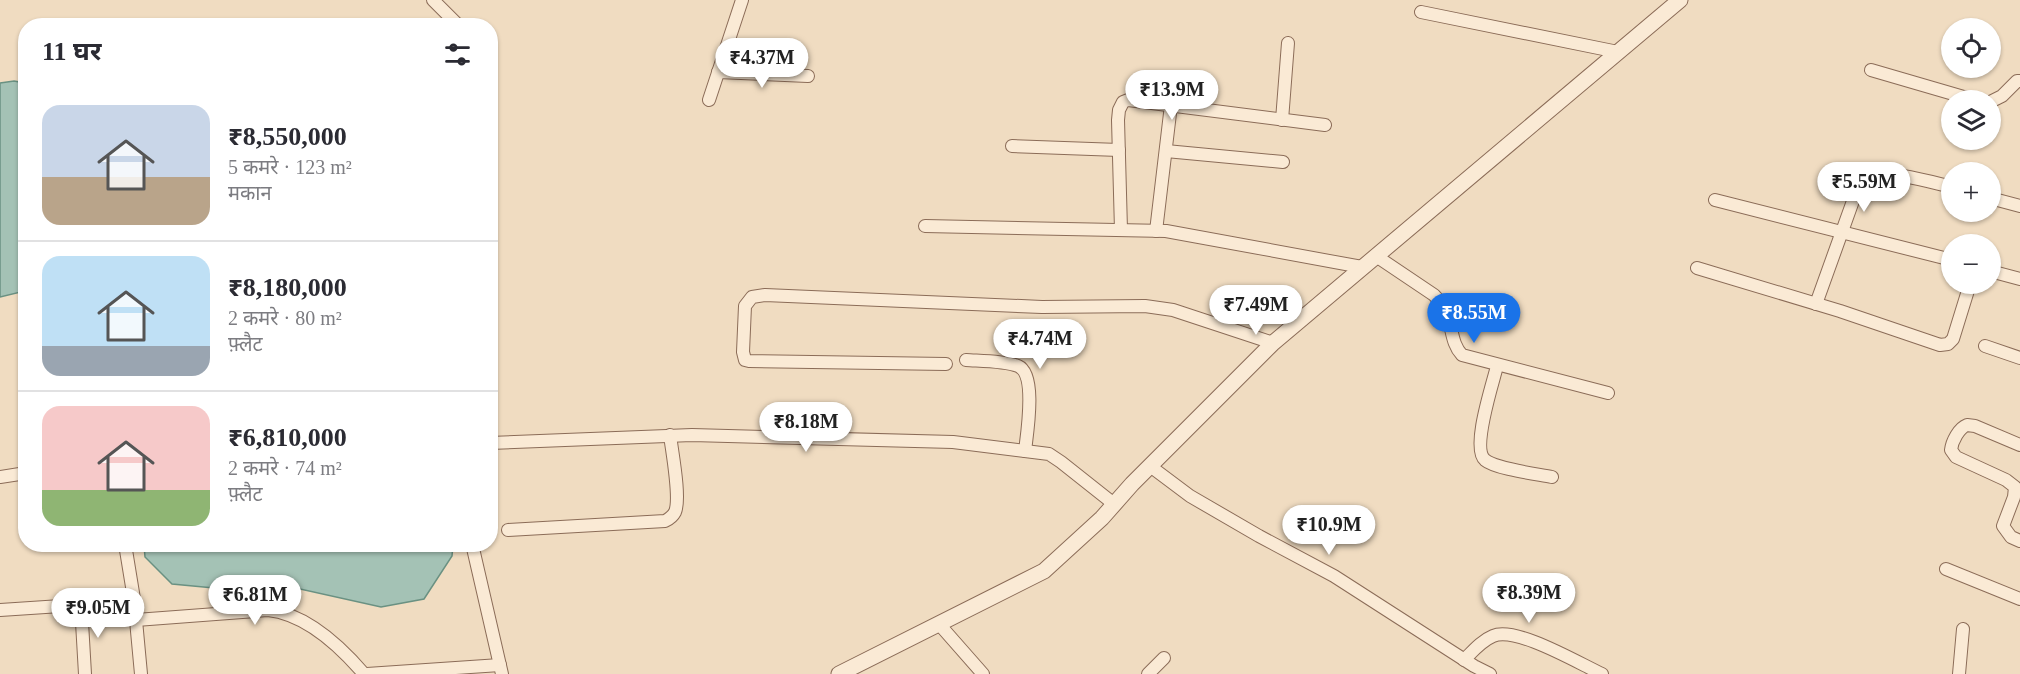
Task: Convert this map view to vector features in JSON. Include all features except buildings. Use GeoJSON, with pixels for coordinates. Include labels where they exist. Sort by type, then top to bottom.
{"type":"FeatureCollection","features":[{"type":"Feature","properties":{"kind":"street"},"geometry":{"type":"LineString","coordinates":[[433,0],[451,18]]}},
{"type":"Feature","properties":{"kind":"street"},"geometry":{"type":"LineString","coordinates":[[709,100],[742,0]]}},
{"type":"Feature","properties":{"kind":"street"},"geometry":{"type":"LineString","coordinates":[[840,674],[858,670],[939,624],[1044,571],[1102,518],[1150,466],[1273,343],[1680,0]]}},
{"type":"Feature","properties":{"kind":"street"},"geometry":{"type":"LineString","coordinates":[[1421,12],[1618,52]]}},
{"type":"Feature","properties":{"kind":"street"},"geometry":{"type":"LineString","coordinates":[[1282,120],[1288,43]]}},
{"type":"Feature","properties":{"kind":"street"},"geometry":{"type":"LineString","coordinates":[[1871,70],[1941,90]]}},
{"type":"Feature","properties":{"kind":"street"},"geometry":{"type":"LineString","coordinates":[[718,72],[808,76]]}},
{"type":"Feature","properties":{"kind":"street"},"geometry":{"type":"LineString","coordinates":[[2001,96],[2017,81],[2020,81]]}},
{"type":"Feature","properties":{"kind":"street"},"geometry":{"type":"LineString","coordinates":[[1120,230],[1119,110],[1123,102],[1128,100],[1325,125]]}},
{"type":"Feature","properties":{"kind":"street"},"geometry":{"type":"LineString","coordinates":[[1156,231],[1171,105]]}},
{"type":"Feature","properties":{"kind":"street"},"geometry":{"type":"LineString","coordinates":[[1012,146],[1119,150]]}},
{"type":"Feature","properties":{"kind":"street"},"geometry":{"type":"LineString","coordinates":[[1166,151],[1283,162]]}},
{"type":"Feature","properties":{"kind":"street"},"geometry":{"type":"LineString","coordinates":[[1815,304],[1858,187],[1866,176],[1884,174],[1941,184]]}},
{"type":"Feature","properties":{"kind":"street"},"geometry":{"type":"LineString","coordinates":[[1715,200],[1941,257]]}},
{"type":"Feature","properties":{"kind":"street"},"geometry":{"type":"LineString","coordinates":[[2001,201],[2020,206]]}},
{"type":"Feature","properties":{"kind":"street"},"geometry":{"type":"LineString","coordinates":[[925,226],[1156,231],[1207,238],[1362,267]]}},
{"type":"Feature","properties":{"kind":"street"},"geometry":{"type":"LineString","coordinates":[[1376,256],[1434,295],[1442,303],[1451,324],[1456,349],[1462,355],[1497,366],[1608,393]]}},
{"type":"Feature","properties":{"kind":"street"},"geometry":{"type":"LineString","coordinates":[[1697,268],[1945,345],[1953,339],[1967,294]]}},
{"type":"Feature","properties":{"kind":"street"},"geometry":{"type":"LineString","coordinates":[[2001,274],[2020,279]]}},
{"type":"Feature","properties":{"kind":"street"},"geometry":{"type":"LineString","coordinates":[[946,364],[745,360],[742,352],[745,306],[752,297],[765,295],[1042,307],[1145,306],[1173,310],[1273,343]]}},
{"type":"Feature","properties":{"kind":"street"},"geometry":{"type":"LineString","coordinates":[[1984,346],[2020,358]]}},
{"type":"Feature","properties":{"kind":"street"},"geometry":{"type":"LineString","coordinates":[[966,360],[1016,365],[1024,370],[1028,379],[1029,393],[1025,451]]}},
{"type":"Feature","properties":{"kind":"street"},"geometry":{"type":"LineString","coordinates":[[1497,366],[1481,433],[1481,455],[1495,465],[1552,477]]}},
{"type":"Feature","properties":{"kind":"street"},"geometry":{"type":"LineString","coordinates":[[2020,445],[1975,426],[1967,425],[1961,429],[1951,450],[1956,457],[2006,480],[2015,487],[2014,497],[2003,526],[2011,537],[2020,541]]}},
{"type":"Feature","properties":{"kind":"street"},"geometry":{"type":"LineString","coordinates":[[498,443],[670,435],[953,442],[1049,454],[1114,504]]}},
{"type":"Feature","properties":{"kind":"street"},"geometry":{"type":"LineString","coordinates":[[508,530],[665,521],[671,518],[676,511],[677,500],[670,435]]}},
{"type":"Feature","properties":{"kind":"street"},"geometry":{"type":"LineString","coordinates":[[1150,466],[1190,496],[1334,576],[1464,660],[1490,674]]}},
{"type":"Feature","properties":{"kind":"street"},"geometry":{"type":"LineString","coordinates":[[0,477],[18,474]]}},
{"type":"Feature","properties":{"kind":"street"},"geometry":{"type":"LineString","coordinates":[[126,552],[134,599],[141,674]]}},
{"type":"Feature","properties":{"kind":"street"},"geometry":{"type":"LineString","coordinates":[[136,620],[268,610],[294,616],[333,643],[365,674],[501,669],[474,552]]}},
{"type":"Feature","properties":{"kind":"street"},"geometry":{"type":"LineString","coordinates":[[1946,569],[2020,599]]}},
{"type":"Feature","properties":{"kind":"street"},"geometry":{"type":"LineString","coordinates":[[0,610],[134,599]]}},
{"type":"Feature","properties":{"kind":"street"},"geometry":{"type":"LineString","coordinates":[[81,605],[85,674]]}},
{"type":"Feature","properties":{"kind":"street"},"geometry":{"type":"LineString","coordinates":[[939,624],[984,674]]}},
{"type":"Feature","properties":{"kind":"street"},"geometry":{"type":"LineString","coordinates":[[1959,674],[1963,629]]}},
{"type":"Feature","properties":{"kind":"street"},"geometry":{"type":"LineString","coordinates":[[1464,660],[1481,643],[1494,635],[1504,633],[1534,641],[1602,674]]}},
{"type":"Feature","properties":{"kind":"street"},"geometry":{"type":"LineString","coordinates":[[1148,674],[1164,658]]}},
{"type":"Feature","properties":{"kind":"shaded area"},"geometry":{"type":"Polygon","coordinates":[[[18,82],[18,293],[0,297],[0,83],[18,82]]]}},
{"type":"Feature","properties":{"kind":"shaded area"},"geometry":{"type":"Polygon","coordinates":[[[145,552],[452,552],[424,599],[381,607],[251,578],[235,590],[172,584],[145,557],[145,552]]]}}]}
